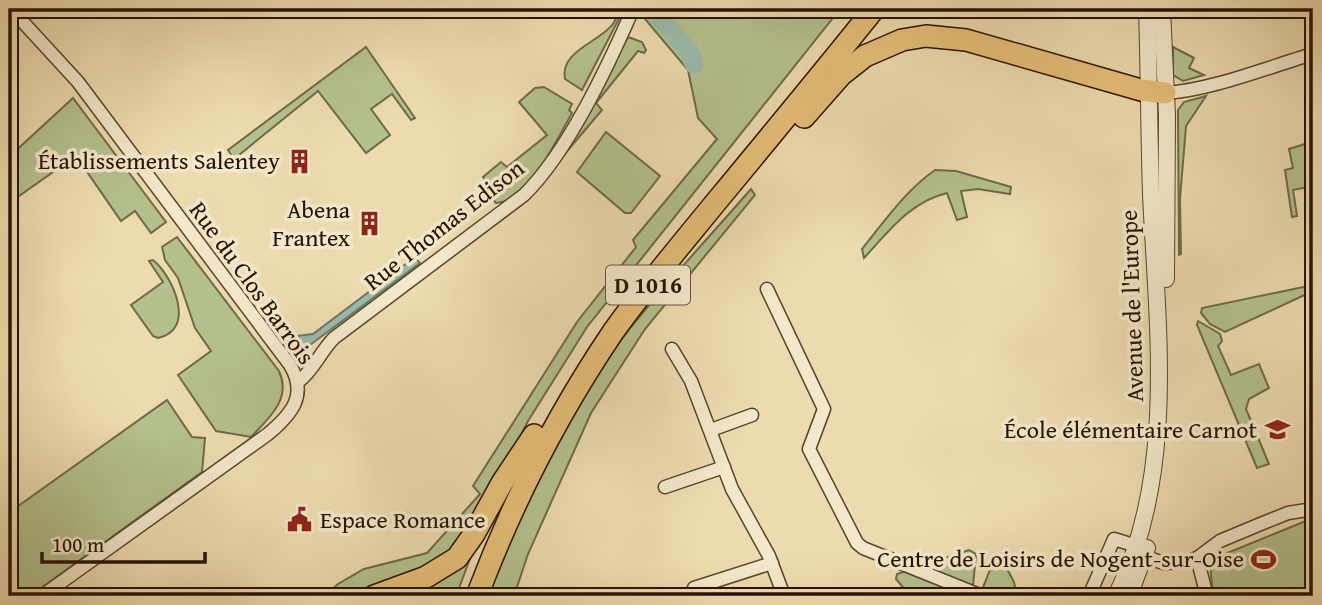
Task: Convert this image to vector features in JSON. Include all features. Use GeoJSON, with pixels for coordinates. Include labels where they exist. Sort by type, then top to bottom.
{"type":"FeatureCollection","features":[{"type":"Feature","properties":{"kind":"highway","name":"D 1016"},"geometry":{"type":"LineString","coordinates":[[374,596],[426,577],[457,558],[470,541],[584,352],[633,283],[856,9]]}},
{"type":"Feature","properties":{"kind":"highway","name":"D 1016"},"geometry":{"type":"LineString","coordinates":[[477,596],[508,520],[538,457],[588,371],[633,306],[874,9]]}},
{"type":"Feature","properties":{"kind":"highway","name":"D 1016"},"geometry":{"type":"LineString","coordinates":[[633,306],[841,75],[865,56],[886,45],[917,37],[949,37],[1157,92]]}},
{"type":"Feature","properties":{"kind":"highway","name":"D 1016"},"geometry":{"type":"LineString","coordinates":[[462,596],[500,503],[534,435]]}},
{"type":"Feature","properties":{"kind":"street","name":"Rue du Clos Barrois"},"geometry":{"type":"LineString","coordinates":[[11,9],[78,82],[290,366],[299,382],[295,404],[268,434],[42,596]]}},
{"type":"Feature","properties":{"kind":"street","name":"Rue Thomas Edison"},"geometry":{"type":"LineString","coordinates":[[299,382],[334,338],[524,195],[538,180],[578,118],[633,9]]}},
{"type":"Feature","properties":{"kind":"street","name":"Avenue de l'Europe"},"geometry":{"type":"LineString","coordinates":[[1147,9],[1157,92]]}},
{"type":"Feature","properties":{"kind":"street","name":"Avenue de l'Europe"},"geometry":{"type":"LineString","coordinates":[[1129,596],[1141,551],[1158,434],[1157,92],[1162,9]]}},
{"type":"Feature","properties":{"kind":"street"},"geometry":{"type":"LineString","coordinates":[[1157,92],[1183,92],[1313,54]]}},
{"type":"Feature","properties":{"kind":"street"},"geometry":{"type":"LineString","coordinates":[[766,289],[824,409],[809,449],[857,543],[863,548],[982,596]]}},
{"type":"Feature","properties":{"kind":"street"},"geometry":{"type":"LineString","coordinates":[[672,349],[691,381],[735,496],[772,563],[784,596]]}},
{"type":"Feature","properties":{"kind":"street"},"geometry":{"type":"LineString","coordinates":[[711,430],[751,415]]}},
{"type":"Feature","properties":{"kind":"street"},"geometry":{"type":"LineString","coordinates":[[665,487],[724,467]]}},
{"type":"Feature","properties":{"kind":"street"},"geometry":{"type":"LineString","coordinates":[[1089,596],[1114,539],[1175,564],[1197,558],[1220,541],[1284,514],[1313,509]]}},
{"type":"Feature","properties":{"kind":"street","name":"Avenue de l'Europe"},"geometry":{"type":"LineString","coordinates":[[1116,596],[1141,551]]}},
{"type":"Feature","properties":{"kind":"street"},"geometry":{"type":"LineString","coordinates":[[1197,558],[1207,596]]}},
{"type":"Feature","properties":{"kind":"street"},"geometry":{"type":"LineString","coordinates":[[694,588],[772,563]]}},
{"type":"Feature","properties":{"kind":"green space"},"geometry":{"type":"Polygon","coordinates":[[[619,9],[624,9],[582,90],[565,79],[568,62],[581,48],[612,25],[619,9]]]}},
{"type":"Feature","properties":{"kind":"green space"},"geometry":{"type":"Polygon","coordinates":[[[647,9],[840,9],[587,327],[528,421],[486,504],[467,535],[425,566],[359,596],[324,596],[338,584],[364,569],[427,553],[480,494],[473,486],[577,322],[636,247],[633,240],[717,139],[698,118],[688,70],[645,19],[647,9]]]}},
{"type":"Feature","properties":{"kind":"green space"},"geometry":{"type":"Polygon","coordinates":[[[628,37],[642,42],[646,50],[644,53],[638,51],[596,103],[602,110],[563,156],[628,37]]]}},
{"type":"Feature","properties":{"kind":"green space"},"geometry":{"type":"Polygon","coordinates":[[[366,47],[415,118],[411,120],[392,94],[371,109],[390,135],[366,153],[318,91],[234,159],[228,150],[366,47]]]}},
{"type":"Feature","properties":{"kind":"green space"},"geometry":{"type":"Polygon","coordinates":[[[1173,47],[1194,58],[1189,68],[1204,75],[1183,81],[1173,75],[1173,47]]]}},
{"type":"Feature","properties":{"kind":"green space"},"geometry":{"type":"Polygon","coordinates":[[[544,87],[572,104],[569,110],[572,113],[531,180],[508,200],[496,203],[489,195],[493,191],[483,177],[501,162],[507,167],[547,135],[519,102],[535,88],[544,87]]]}},
{"type":"Feature","properties":{"kind":"green space"},"geometry":{"type":"Polygon","coordinates":[[[1206,96],[1186,126],[1179,255],[1178,110],[1184,102],[1206,96]]]}},
{"type":"Feature","properties":{"kind":"green space"},"geometry":{"type":"Polygon","coordinates":[[[73,98],[166,222],[151,233],[135,211],[121,221],[76,156],[9,203],[9,157],[73,98]]]}},
{"type":"Feature","properties":{"kind":"green space"},"geometry":{"type":"Polygon","coordinates":[[[606,132],[660,176],[631,213],[625,213],[577,172],[606,132]]]}},
{"type":"Feature","properties":{"kind":"green space"},"geometry":{"type":"Polygon","coordinates":[[[1305,144],[1313,152],[1313,186],[1293,190],[1297,216],[1292,217],[1285,170],[1293,168],[1289,149],[1305,144]]]}},
{"type":"Feature","properties":{"kind":"green space"},"geometry":{"type":"Polygon","coordinates":[[[935,170],[956,171],[1011,187],[1010,194],[978,189],[961,191],[967,217],[957,220],[947,193],[934,197],[911,210],[864,258],[862,249],[887,217],[914,187],[935,170]]]}},
{"type":"Feature","properties":{"kind":"green space"},"geometry":{"type":"Polygon","coordinates":[[[751,189],[755,195],[645,329],[591,413],[528,554],[514,596],[488,596],[550,453],[580,398],[633,324],[751,189]]]}},
{"type":"Feature","properties":{"kind":"green space"},"geometry":{"type":"Polygon","coordinates":[[[177,237],[279,371],[283,390],[281,399],[251,437],[216,431],[178,375],[211,351],[195,328],[178,278],[165,260],[162,247],[177,237]]]}},
{"type":"Feature","properties":{"kind":"green space"},"geometry":{"type":"Polygon","coordinates":[[[153,260],[174,290],[179,314],[170,333],[158,338],[153,336],[131,305],[163,282],[149,261],[153,260]]]}},
{"type":"Feature","properties":{"kind":"green space"},"geometry":{"type":"Polygon","coordinates":[[[1313,285],[1313,291],[1225,332],[1210,324],[1201,313],[1202,308],[1313,285]]]}},
{"type":"Feature","properties":{"kind":"green space"},"geometry":{"type":"Polygon","coordinates":[[[1198,321],[1220,334],[1222,341],[1218,346],[1231,375],[1259,364],[1269,388],[1249,399],[1246,409],[1269,464],[1257,468],[1197,325],[1198,321]]]}},
{"type":"Feature","properties":{"kind":"green space"},"geometry":{"type":"Polygon","coordinates":[[[167,400],[192,437],[205,438],[202,472],[30,596],[9,596],[9,503],[14,509],[167,400]]]}},
{"type":"Feature","properties":{"kind":"green space","name":"Centre de Loisirs de Nogent-sur-Oise"},"geometry":{"type":"Polygon","coordinates":[[[1313,518],[1313,596],[1213,596],[1210,563],[1220,556],[1313,518]]]}},
{"type":"Feature","properties":{"kind":"green space"},"geometry":{"type":"Polygon","coordinates":[[[969,550],[976,554],[973,586],[977,593],[982,590],[993,562],[1004,563],[1014,582],[1017,596],[910,596],[896,579],[897,574],[969,550]]]}},
{"type":"Feature","properties":{"kind":"green space"},"geometry":{"type":"Polygon","coordinates":[[[471,556],[456,596],[384,596],[471,556]]]}},
{"type":"Feature","properties":{"kind":"shaded area"},"geometry":{"type":"Polygon","coordinates":[[[415,257],[420,263],[298,354],[289,343],[287,337],[313,334],[415,257]]]}},
{"type":"Feature","properties":{"kind":"waterway"},"geometry":{"type":"LineString","coordinates":[[652,9],[689,51],[694,64]]}},
{"type":"Feature","properties":{"kind":"place","name":"Établissements Salentey"},"geometry":{"type":"Point","coordinates":[300,161]}},
{"type":"Feature","properties":{"kind":"place","name":"Abena Frantex"},"geometry":{"type":"Point","coordinates":[370,224]}},
{"type":"Feature","properties":{"kind":"place","name":"École élémentaire Carnot"},"geometry":{"type":"Point","coordinates":[1277,430]}},
{"type":"Feature","properties":{"kind":"place","name":"Espace Romance"},"geometry":{"type":"Point","coordinates":[300,520]}},
{"type":"Feature","properties":{"kind":"place","name":"Centre de Loisirs de Nogent-sur-Oise"},"geometry":{"type":"Point","coordinates":[1264,559]}}]}
